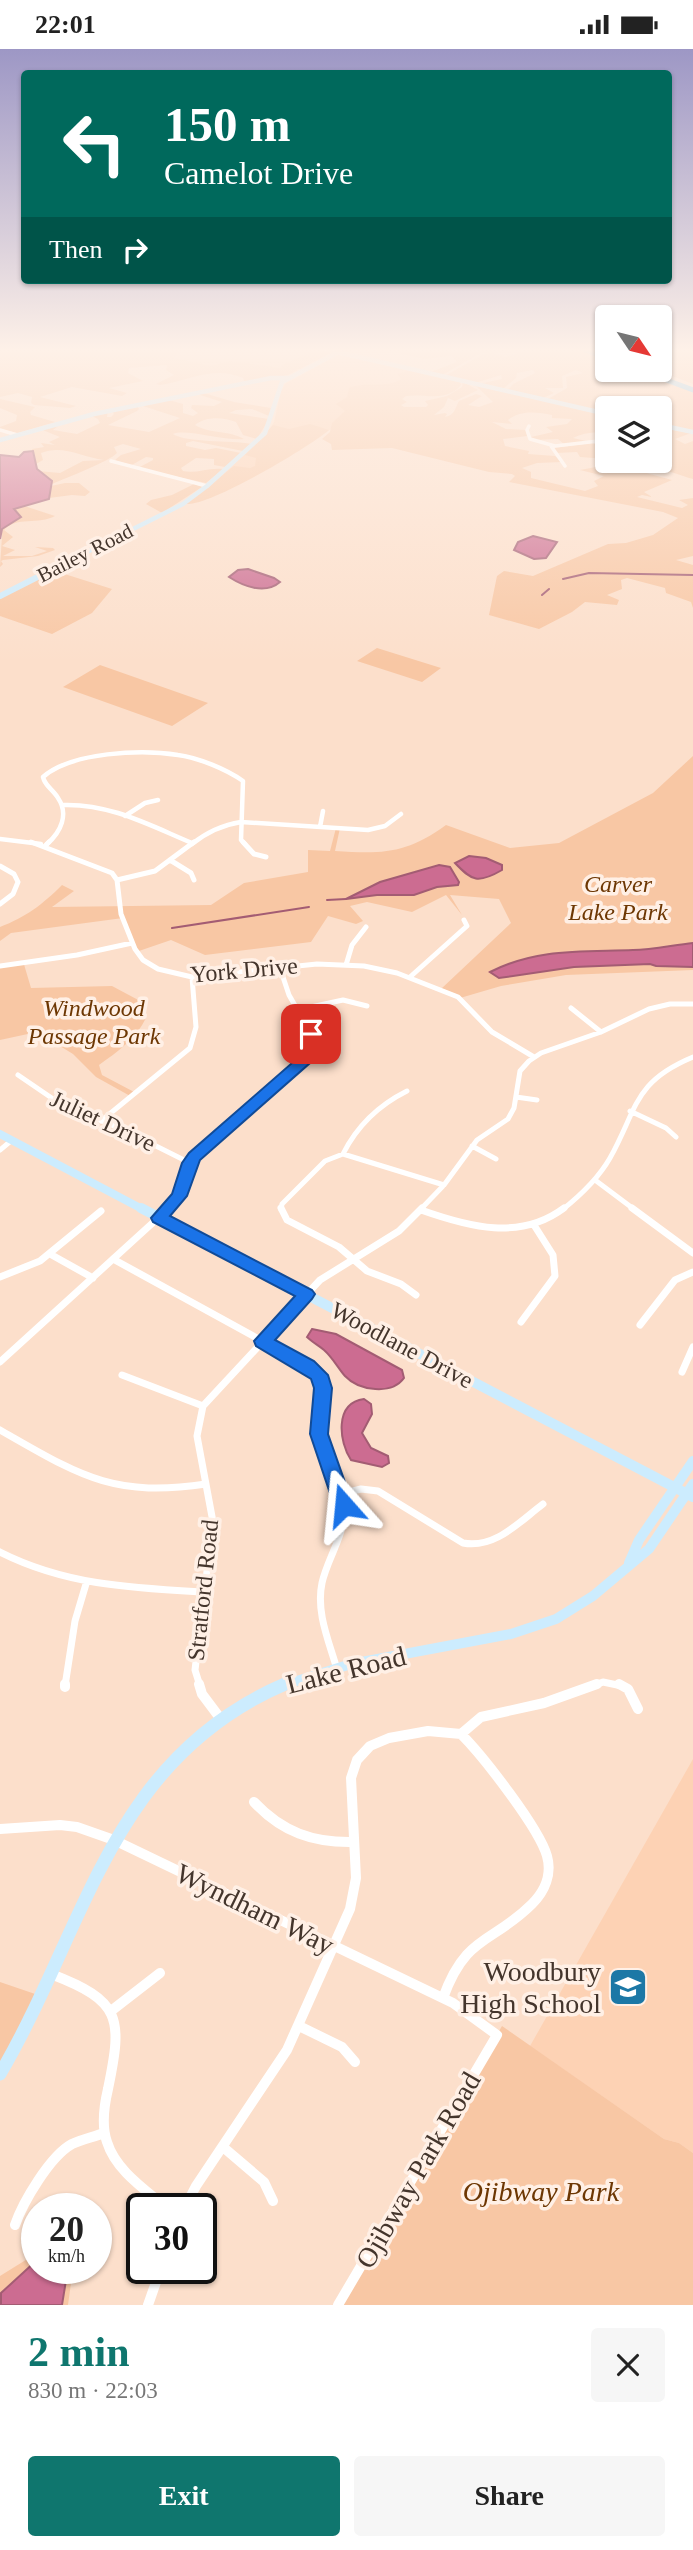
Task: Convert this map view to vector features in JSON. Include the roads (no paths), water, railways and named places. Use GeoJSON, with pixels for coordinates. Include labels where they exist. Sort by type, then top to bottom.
{"type":"FeatureCollection","features":[{"type":"Feature","properties":{"kind":"street","name":"Bailey Road"},"geometry":{"type":"LineString","coordinates":[[0,596],[172,510],[207,486],[244,452]]}},
{"type":"Feature","properties":{"kind":"street"},"geometry":{"type":"LineString","coordinates":[[553,452],[565,465]]}},
{"type":"Feature","properties":{"kind":"street"},"geometry":{"type":"LineString","coordinates":[[111,461],[207,486]]}},
{"type":"Feature","properties":{"kind":"street"},"geometry":{"type":"LineString","coordinates":[[46,845],[61,829],[62,805],[43,779],[46,772],[57,765],[87,757],[160,752],[186,757],[240,778],[244,784],[241,840],[254,854],[266,857]]}},
{"type":"Feature","properties":{"kind":"street"},"geometry":{"type":"LineString","coordinates":[[125,816],[145,803],[158,800]]}},
{"type":"Feature","properties":{"kind":"street"},"geometry":{"type":"LineString","coordinates":[[62,805],[91,804],[192,843]]}},
{"type":"Feature","properties":{"kind":"street"},"geometry":{"type":"LineString","coordinates":[[320,827],[323,811]]}},
{"type":"Feature","properties":{"kind":"street"},"geometry":{"type":"LineString","coordinates":[[0,839],[46,845],[107,870],[117,880],[146,875],[215,827],[241,822],[376,829],[401,814]]}},
{"type":"Feature","properties":{"kind":"street"},"geometry":{"type":"LineString","coordinates":[[170,860],[191,873],[194,880]]}},
{"type":"Feature","properties":{"kind":"street"},"geometry":{"type":"LineString","coordinates":[[0,866],[14,874],[18,882],[13,894],[0,904]]}},
{"type":"Feature","properties":{"kind":"street","name":"York Drive"},"geometry":{"type":"LineString","coordinates":[[117,880],[121,914],[132,943],[138,954],[150,965],[166,972],[192,977],[317,964],[382,969],[410,977],[458,997],[492,1032],[534,1056]]}},
{"type":"Feature","properties":{"kind":"street"},"geometry":{"type":"LineString","coordinates":[[410,977],[467,926],[464,920]]}},
{"type":"Feature","properties":{"kind":"street"},"geometry":{"type":"LineString","coordinates":[[346,965],[352,945],[366,927]]}},
{"type":"Feature","properties":{"kind":"street"},"geometry":{"type":"LineString","coordinates":[[0,966],[76,955],[132,943]]}},
{"type":"Feature","properties":{"kind":"street"},"geometry":{"type":"LineString","coordinates":[[1,1360],[159,1218],[179,1196],[190,1163],[309,1053],[311,1034],[290,997],[280,968]]}},
{"type":"Feature","properties":{"kind":"street"},"geometry":{"type":"LineString","coordinates":[[101,1121],[190,1048],[196,1027],[192,977]]}},
{"type":"Feature","properties":{"kind":"street"},"geometry":{"type":"LineString","coordinates":[[297,1010],[343,1000],[367,1006]]}},
{"type":"Feature","properties":{"kind":"street"},"geometry":{"type":"LineString","coordinates":[[122,1375],[203,1406],[320,1280],[388,1240],[444,1185],[472,1146],[508,1119],[514,1108],[520,1071],[534,1056],[601,1032],[649,1009],[670,1004],[693,1004]]}},
{"type":"Feature","properties":{"kind":"street"},"geometry":{"type":"LineString","coordinates":[[571,1008],[601,1032]]}},
{"type":"Feature","properties":{"kind":"street"},"geometry":{"type":"LineString","coordinates":[[421,1210],[452,1222],[486,1229],[534,1225],[558,1214],[595,1180],[609,1160],[641,1090],[654,1077],[673,1065],[693,1058]]}},
{"type":"Feature","properties":{"kind":"street","name":"Juliet Drive"},"geometry":{"type":"LineString","coordinates":[[18,1075],[60,1103],[190,1163]]}},
{"type":"Feature","properties":{"kind":"street"},"geometry":{"type":"LineString","coordinates":[[343,1154],[352,1138],[371,1117],[391,1098],[407,1091]]}},
{"type":"Feature","properties":{"kind":"street"},"geometry":{"type":"LineString","coordinates":[[516,1097],[537,1100]]}},
{"type":"Feature","properties":{"kind":"street"},"geometry":{"type":"LineString","coordinates":[[630,1111],[666,1128],[676,1137]]}},
{"type":"Feature","properties":{"kind":"street"},"geometry":{"type":"LineString","coordinates":[[0,1150],[4,1137]]}},
{"type":"Feature","properties":{"kind":"street","name":"Woodlane Drive"},"geometry":{"type":"LineString","coordinates":[[4,1137],[674,1487],[691,1492]]}},
{"type":"Feature","properties":{"kind":"street"},"geometry":{"type":"LineString","coordinates":[[472,1146],[496,1159]]}},
{"type":"Feature","properties":{"kind":"street"},"geometry":{"type":"LineString","coordinates":[[416,1295],[401,1284],[374,1275],[338,1247],[287,1220],[281,1211],[286,1199],[325,1161],[343,1154],[444,1185]]}},
{"type":"Feature","properties":{"kind":"street"},"geometry":{"type":"LineString","coordinates":[[595,1180],[693,1253]]}},
{"type":"Feature","properties":{"kind":"street"},"geometry":{"type":"LineString","coordinates":[[0,1276],[37,1263],[101,1211]]}},
{"type":"Feature","properties":{"kind":"street"},"geometry":{"type":"LineString","coordinates":[[521,1322],[551,1285],[557,1271],[555,1256],[534,1225]]}},
{"type":"Feature","properties":{"kind":"street"},"geometry":{"type":"LineString","coordinates":[[685,1246],[693,1242]]}},
{"type":"Feature","properties":{"kind":"street"},"geometry":{"type":"LineString","coordinates":[[50,1254],[93,1278]]}},
{"type":"Feature","properties":{"kind":"street"},"geometry":{"type":"LineString","coordinates":[[113,1259],[308,1366],[319,1375],[323,1388],[319,1434],[341,1495],[344,1513],[320,1598],[336,1666]]}},
{"type":"Feature","properties":{"kind":"street"},"geometry":{"type":"LineString","coordinates":[[640,1325],[676,1279],[693,1272]]}},
{"type":"Feature","properties":{"kind":"street"},"geometry":{"type":"LineString","coordinates":[[682,1372],[693,1347]]}},
{"type":"Feature","properties":{"kind":"street","name":"Stratford Road"},"geometry":{"type":"LineString","coordinates":[[203,1406],[195,1429],[196,1443],[212,1510],[212,1522],[195,1670],[202,1694],[220,1718]]}},
{"type":"Feature","properties":{"kind":"street"},"geometry":{"type":"LineString","coordinates":[[0,1430],[83,1476],[108,1485],[151,1490],[205,1484]]}},
{"type":"Feature","properties":{"kind":"street","name":"Lake Road"},"geometry":{"type":"LineString","coordinates":[[628,1564],[639,1540],[693,1461]]}},
{"type":"Feature","properties":{"kind":"street"},"geometry":{"type":"LineString","coordinates":[[341,1495],[361,1489],[378,1491],[463,1543],[473,1545],[489,1542],[543,1504]]}},
{"type":"Feature","properties":{"kind":"street","name":"Lake Road"},"geometry":{"type":"LineString","coordinates":[[0,2074],[114,1840],[157,1775],[186,1746],[220,1718],[267,1690],[308,1674],[336,1666],[503,1637],[528,1630],[586,1601],[610,1584],[628,1564],[651,1547],[691,1492]]}},
{"type":"Feature","properties":{"kind":"street"},"geometry":{"type":"LineString","coordinates":[[0,1552],[37,1571],[86,1584],[203,1592]]}},
{"type":"Feature","properties":{"kind":"street"},"geometry":{"type":"LineString","coordinates":[[65,1687],[75,1621],[86,1584]]}},
{"type":"Feature","properties":{"kind":"street"},"geometry":{"type":"LineString","coordinates":[[461,1734],[471,1722],[481,1717],[539,1705],[603,1682],[617,1683],[628,1689],[638,1709]]}},
{"type":"Feature","properties":{"kind":"street"},"geometry":{"type":"LineString","coordinates":[[194,2193],[299,2026],[354,1897],[351,1778],[357,1761],[365,1750],[380,1740],[436,1729],[461,1734],[471,1744],[541,1839],[547,1855],[548,1872],[544,1890],[533,1906],[480,1941],[463,1956],[443,1998]]}},
{"type":"Feature","properties":{"kind":"street"},"geometry":{"type":"LineString","coordinates":[[254,1803],[270,1819],[313,1841],[330,1844],[354,1842]]}},
{"type":"Feature","properties":{"kind":"street","name":"Wyndham Way"},"geometry":{"type":"LineString","coordinates":[[0,1829],[60,1825],[77,1827],[114,1840],[443,1998],[497,2035]]}},
{"type":"Feature","properties":{"kind":"street"},"geometry":{"type":"LineString","coordinates":[[111,2011],[160,1973]]}},
{"type":"Feature","properties":{"kind":"street"},"geometry":{"type":"LineString","coordinates":[[51,1974],[98,1995],[111,2011],[116,2044],[104,2110],[104,2133],[122,2168],[149,2193]]}},
{"type":"Feature","properties":{"kind":"street"},"geometry":{"type":"LineString","coordinates":[[299,2026],[342,2047],[355,2062]]}},
{"type":"Feature","properties":{"kind":"street","name":"Ojibway Park Road"},"geometry":{"type":"LineString","coordinates":[[338,2305],[497,2035]]}},
{"type":"Feature","properties":{"kind":"street"},"geometry":{"type":"LineString","coordinates":[[15,2225],[22,2204],[58,2157],[71,2145],[104,2133]]}},
{"type":"Feature","properties":{"kind":"street"},"geometry":{"type":"LineString","coordinates":[[223,2147],[264,2182],[273,2201]]}},
{"type":"Feature","properties":{"kind":"street"},"geometry":{"type":"LineString","coordinates":[[148,2305],[155,2284]]}},
{"type":"Feature","properties":{"kind":"waterway"},"geometry":{"type":"LineString","coordinates":[[563,579],[589,573],[693,575]]}},
{"type":"Feature","properties":{"kind":"waterway"},"geometry":{"type":"LineString","coordinates":[[542,595],[549,589]]}},
{"type":"Feature","properties":{"kind":"waterway"},"geometry":{"type":"LineString","coordinates":[[327,900],[346,899]]}},
{"type":"Feature","properties":{"kind":"waterway"},"geometry":{"type":"LineString","coordinates":[[172,928],[309,907]]}},
{"type":"Feature","properties":{"kind":"place","name":"Woodbury High School"},"geometry":{"type":"Point","coordinates":[628,1987]}},
{"type":"Feature","properties":{"kind":"park label","name":"Carver Lake Park"},"geometry":{"type":"Point","coordinates":[618,898]}},
{"type":"Feature","properties":{"kind":"park label","name":"Windwood Passage Park"},"geometry":{"type":"Point","coordinates":[94,1022]}},
{"type":"Feature","properties":{"kind":"park label","name":"Ojibway Park"},"geometry":{"type":"Point","coordinates":[541,2191]}}]}
